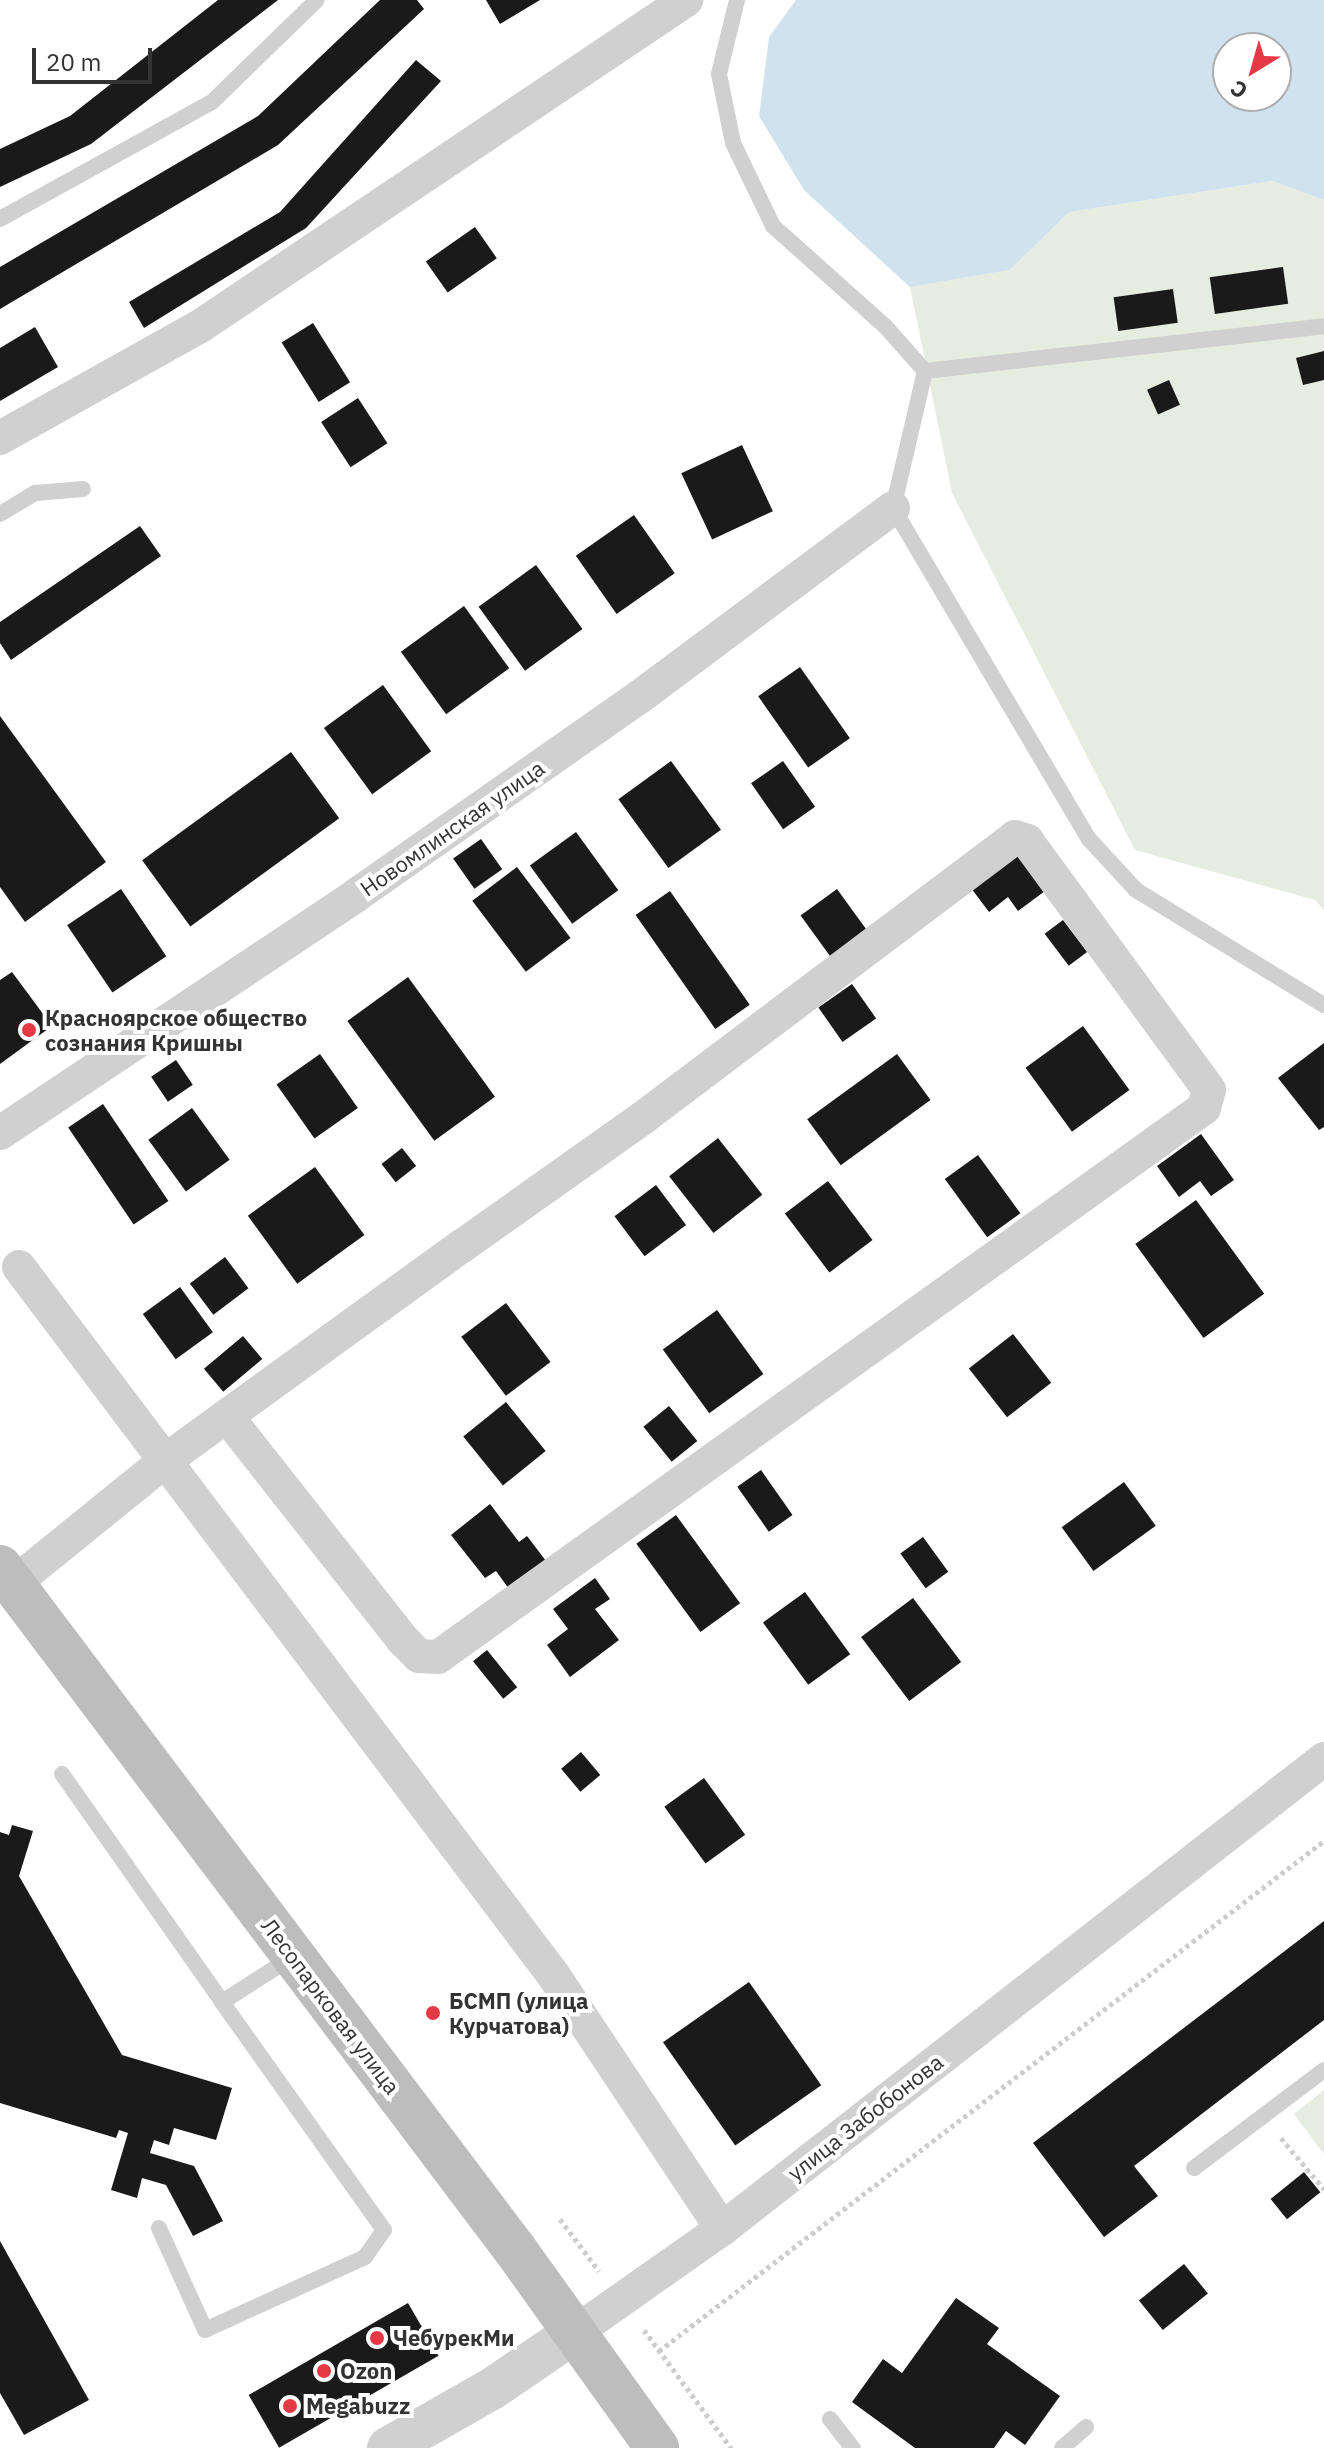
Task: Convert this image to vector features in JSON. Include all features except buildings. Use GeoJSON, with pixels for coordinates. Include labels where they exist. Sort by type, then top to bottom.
{"type":"FeatureCollection","features":[{"type":"Feature","properties":{"kind":"main road","name":"Лесопарковая улица"},"geometry":{"type":"LineString","coordinates":[[6,1576],[514,2248],[657,2448]]}},
{"type":"Feature","properties":{"kind":"street"},"geometry":{"type":"LineString","coordinates":[[0,438],[199,327],[686,0]]}},
{"type":"Feature","properties":{"kind":"street","name":"Новомлинская улица"},"geometry":{"type":"LineString","coordinates":[[0,1133],[355,896],[638,698],[893,508]]}},
{"type":"Feature","properties":{"kind":"street"},"geometry":{"type":"LineString","coordinates":[[6,1576],[227,1416],[644,1117],[1015,837],[1027,841],[1209,1090],[1204,1108],[438,1657],[419,1656],[403,1640],[227,1416]]}},
{"type":"Feature","properties":{"kind":"street"},"geometry":{"type":"LineString","coordinates":[[19,1267],[554,1976],[722,2229]]}},
{"type":"Feature","properties":{"kind":"street","name":"улица Забобонова"},"geometry":{"type":"LineString","coordinates":[[388,2448],[493,2388],[722,2229],[1324,1759]]}},
{"type":"Feature","properties":{"kind":"lane"},"geometry":{"type":"LineString","coordinates":[[0,219],[212,102],[317,0]]}},
{"type":"Feature","properties":{"kind":"lane"},"geometry":{"type":"LineString","coordinates":[[737,0],[719,74],[733,143],[773,226],[885,326],[925,371]]}},
{"type":"Feature","properties":{"kind":"lane"},"geometry":{"type":"LineString","coordinates":[[925,371],[1324,326]]}},
{"type":"Feature","properties":{"kind":"lane"},"geometry":{"type":"LineString","coordinates":[[925,371],[893,508],[1089,839],[1136,890],[1324,1005]]}},
{"type":"Feature","properties":{"kind":"lane"},"geometry":{"type":"LineString","coordinates":[[0,514],[35,493],[83,489]]}},
{"type":"Feature","properties":{"kind":"lane"},"geometry":{"type":"LineString","coordinates":[[62,1774],[384,2230],[365,2257],[205,2330],[159,2228]]}},
{"type":"Feature","properties":{"kind":"lane"},"geometry":{"type":"LineString","coordinates":[[222,2002],[293,1956]]}},
{"type":"Feature","properties":{"kind":"lane"},"geometry":{"type":"LineString","coordinates":[[1194,2168],[1324,2070]]}},
{"type":"Feature","properties":{"kind":"lane"},"geometry":{"type":"LineString","coordinates":[[830,2419],[853,2448]]}},
{"type":"Feature","properties":{"kind":"lane"},"geometry":{"type":"LineString","coordinates":[[1062,2448],[1086,2427]]}},
{"type":"Feature","properties":{"kind":"path"},"geometry":{"type":"LineString","coordinates":[[659,2351],[1324,1841]]}},
{"type":"Feature","properties":{"kind":"path"},"geometry":{"type":"LineString","coordinates":[[1263,2117],[1324,2189]]}},
{"type":"Feature","properties":{"kind":"path"},"geometry":{"type":"LineString","coordinates":[[560,2219],[731,2448]]}},
{"type":"Feature","properties":{"kind":"shaded area"},"geometry":{"type":"Polygon","coordinates":[[[1272,181],[1324,200],[1324,910],[1315,900],[1135,850],[952,493],[910,287],[1010,270],[1069,212],[1272,181]]]}},
{"type":"Feature","properties":{"kind":"shaded area"},"geometry":{"type":"Polygon","coordinates":[[[1324,2090],[1324,2154],[1294,2114],[1324,2090]]]}},
{"type":"Feature","properties":{"kind":"water"},"geometry":{"type":"Polygon","coordinates":[[[796,0],[1324,0],[1324,200],[1272,181],[1069,212],[1010,270],[910,287],[804,190],[759,116],[769,37],[796,0]]]}},
{"type":"Feature","properties":{"kind":"place","name":"Красноярское общество сознания Кришны"},"geometry":{"type":"Point","coordinates":[29,1030]}},
{"type":"Feature","properties":{"kind":"place","name":"БСМП (улица Курчатова)"},"geometry":{"type":"Point","coordinates":[433,2013]}},
{"type":"Feature","properties":{"kind":"place","name":"ЧебурекМи"},"geometry":{"type":"Point","coordinates":[377,2338]}},
{"type":"Feature","properties":{"kind":"place","name":"Ozon"},"geometry":{"type":"Point","coordinates":[324,2371]}},
{"type":"Feature","properties":{"kind":"place","name":"Megabuzz"},"geometry":{"type":"Point","coordinates":[290,2406]}}]}
